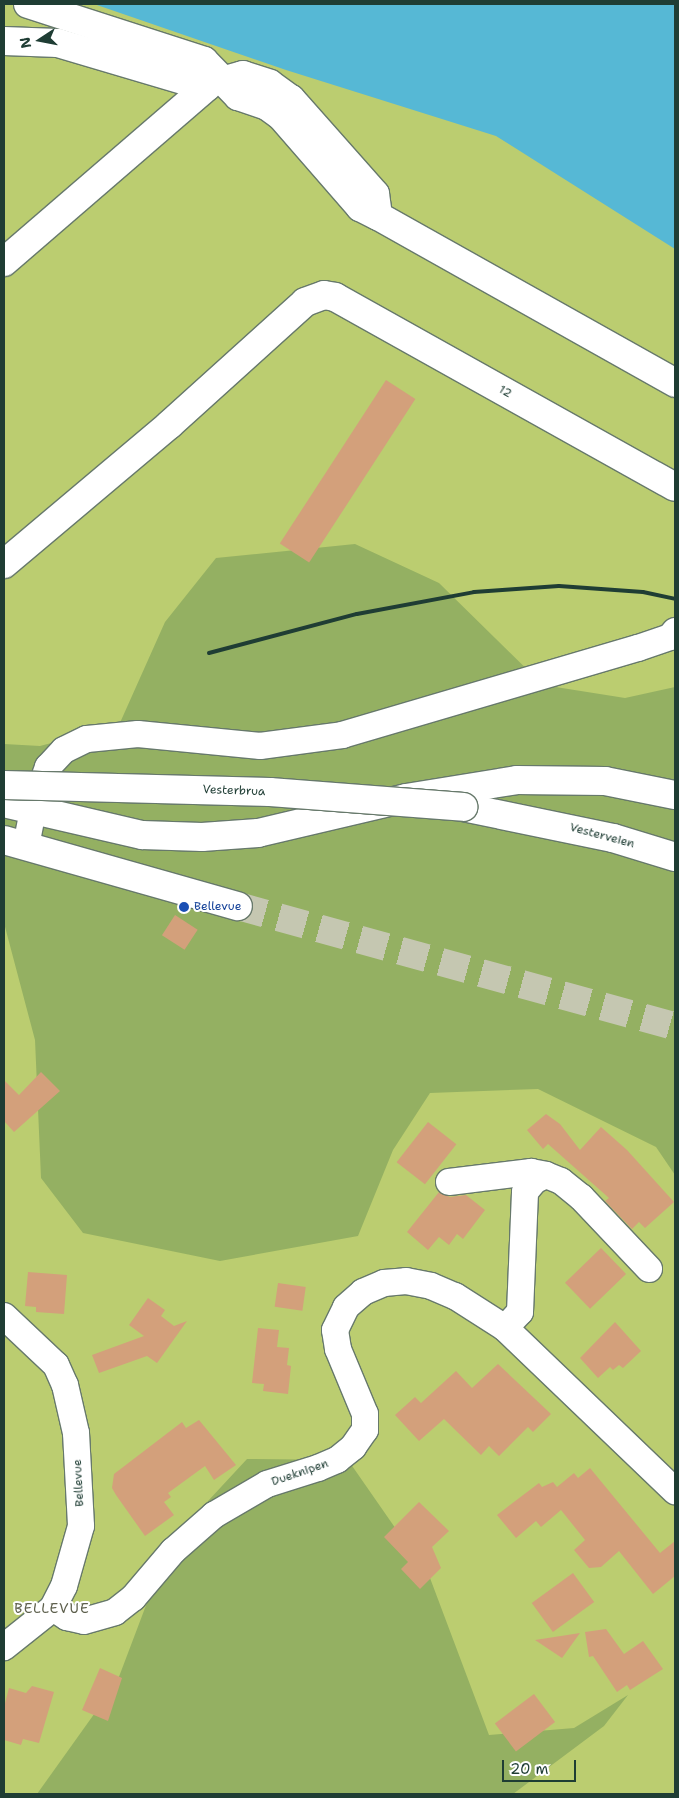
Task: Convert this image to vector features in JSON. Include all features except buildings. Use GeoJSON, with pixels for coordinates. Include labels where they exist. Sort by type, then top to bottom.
{"type":"FeatureCollection","features":[{"type":"Feature","properties":{"kind":"highway"},"geometry":{"type":"LineString","coordinates":[[40,8],[204,62],[215,84]]}},
{"type":"Feature","properties":{"kind":"highway"},"geometry":{"type":"LineString","coordinates":[[4,41],[58,43],[215,84]]}},
{"type":"Feature","properties":{"kind":"highway"},"geometry":{"type":"LineString","coordinates":[[4,262],[215,84],[243,75],[270,84],[291,99],[375,194],[378,216],[675,383]]}},
{"type":"Feature","properties":{"kind":"highway","name":"12"},"geometry":{"type":"LineString","coordinates":[[4,564],[169,425],[305,302],[324,295],[335,297],[675,487]]}},
{"type":"Feature","properties":{"kind":"highway"},"geometry":{"type":"LineString","coordinates":[[4,802],[142,835],[202,837],[258,833],[406,798],[517,780],[605,782],[675,795]]}},
{"type":"Feature","properties":{"kind":"highway","name":"Vesterbrua"},"geometry":{"type":"LineString","coordinates":[[4,785],[270,792],[463,808],[528,816]]}},
{"type":"Feature","properties":{"kind":"highway","name":"Vesterveien"},"geometry":{"type":"LineString","coordinates":[[528,816],[617,822],[675,838]]}},
{"type":"Feature","properties":{"kind":"highway","name":"Vesterveien"},"geometry":{"type":"LineString","coordinates":[[528,816],[613,838],[675,858]]}},
{"type":"Feature","properties":{"kind":"highway"},"geometry":{"type":"LineString","coordinates":[[15,843],[238,906]]}},
{"type":"Feature","properties":{"kind":"street"},"geometry":{"type":"LineString","coordinates":[[15,843],[33,809],[48,767],[64,750],[87,739],[138,734],[260,746],[342,735],[638,648],[670,637],[675,631]]}},
{"type":"Feature","properties":{"kind":"street"},"geometry":{"type":"LineString","coordinates":[[449,1182],[532,1172],[561,1180],[581,1197],[649,1269]]}},
{"type":"Feature","properties":{"kind":"street"},"geometry":{"type":"LineString","coordinates":[[505,1328],[520,1312],[525,1192],[536,1180],[546,1175]]}},
{"type":"Feature","properties":{"kind":"street","name":"Dueknipen"},"geometry":{"type":"LineString","coordinates":[[53,1608],[68,1617],[84,1620],[115,1612],[134,1598],[173,1551],[214,1515],[267,1484],[337,1460],[353,1447],[365,1430],[366,1414],[338,1349],[335,1330],[346,1307],[363,1292],[384,1283],[406,1281],[431,1286],[455,1296],[505,1328],[675,1491]]}},
{"type":"Feature","properties":{"kind":"street","name":"Bellevue"},"geometry":{"type":"LineString","coordinates":[[4,1316],[56,1365],[72,1409],[81,1526],[64,1586],[53,1608],[4,1647]]}},
{"type":"Feature","properties":{"kind":"green space"},"geometry":{"type":"Polygon","coordinates":[[[4,4],[138,4],[527,143],[675,237],[675,1794],[4,1794],[4,4]]]}},
{"type":"Feature","properties":{"kind":"green space"},"geometry":{"type":"Polygon","coordinates":[[[355,544],[439,583],[543,685],[625,698],[675,687],[675,1175],[656,1147],[538,1089],[430,1093],[393,1150],[358,1236],[220,1261],[83,1233],[41,1178],[35,1040],[4,923],[4,744],[40,746],[119,725],[165,622],[216,558],[355,544]]]}},
{"type":"Feature","properties":{"kind":"green space"},"geometry":{"type":"Polygon","coordinates":[[[247,1459],[348,1460],[430,1578],[489,1735],[574,1728],[628,1695],[604,1726],[513,1794],[37,1794],[117,1682],[170,1542],[247,1459]]]}},
{"type":"Feature","properties":{"kind":"water"},"geometry":{"type":"Polygon","coordinates":[[[94,4],[675,4],[675,249],[496,136],[286,70],[94,4]]]}},
{"type":"Feature","properties":{"kind":"tunnel"},"geometry":{"type":"LineString","coordinates":[[238,906],[675,1026]]}},
{"type":"Feature","properties":{"kind":"railway"},"geometry":{"type":"LineString","coordinates":[[209,653],[357,614],[474,592],[559,586],[643,592],[675,599]]}},
{"type":"Feature","properties":{"kind":"place","name":"Bellevue"},"geometry":{"type":"Point","coordinates":[184,907]}},
{"type":"Feature","properties":{"kind":"district","name":"BELLEVUE"},"geometry":{"type":"Point","coordinates":[52,1608]}}]}
